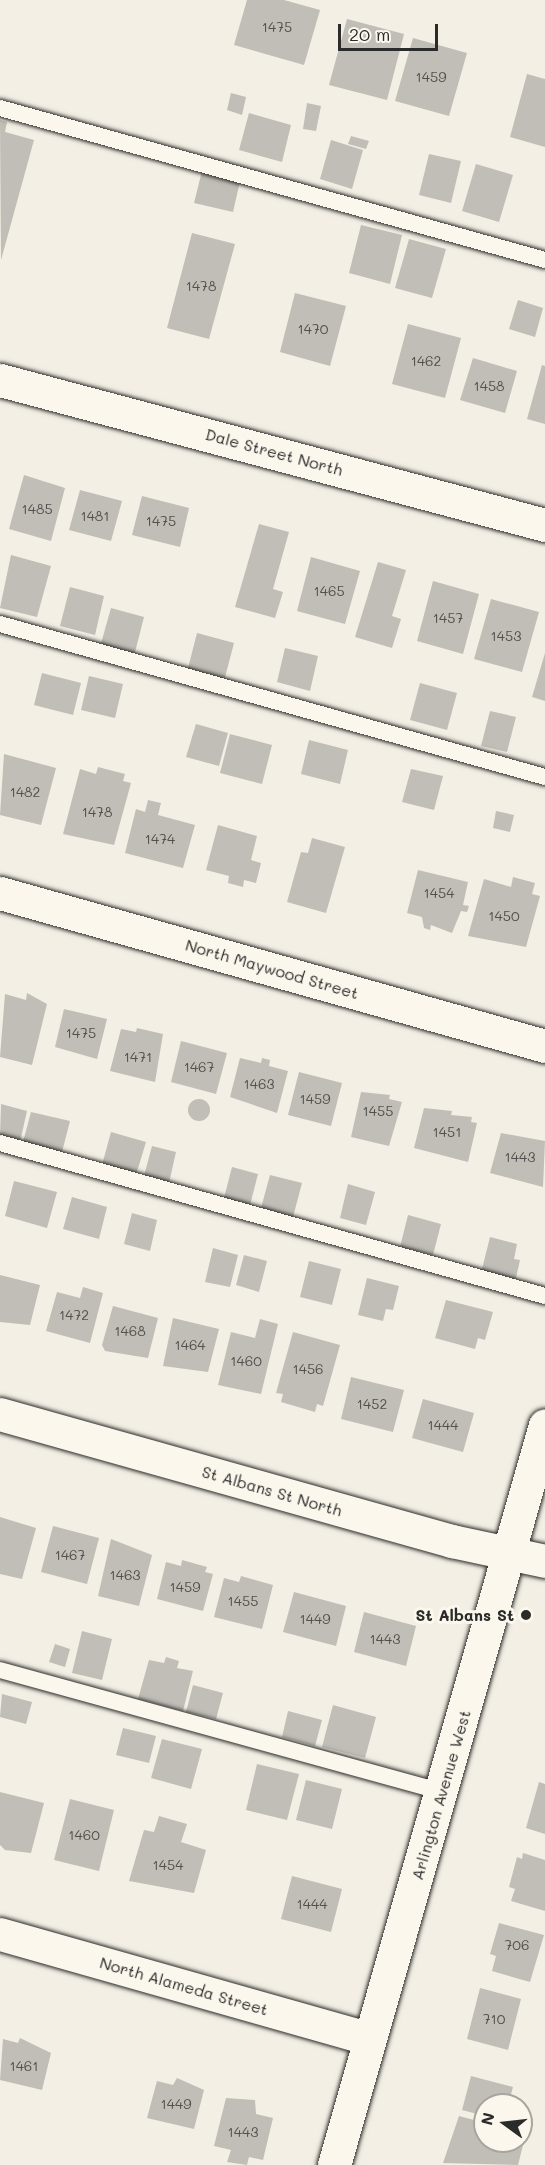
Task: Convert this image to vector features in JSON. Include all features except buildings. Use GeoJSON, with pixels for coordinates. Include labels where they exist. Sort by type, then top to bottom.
{"type":"FeatureCollection","features":[{"type":"Feature","properties":{"kind":"street","name":"Dale Street North"},"geometry":{"type":"LineString","coordinates":[[1,379],[545,525]]}},
{"type":"Feature","properties":{"kind":"street","name":"North Maywood Street"},"geometry":{"type":"LineString","coordinates":[[0,893],[545,1046]]}},
{"type":"Feature","properties":{"kind":"street","name":"St Albans St North"},"geometry":{"type":"LineString","coordinates":[[0,1414],[545,1561]]}},
{"type":"Feature","properties":{"kind":"street","name":"Arlington Avenue West"},"geometry":{"type":"LineString","coordinates":[[334,2165],[368,2038],[443,1792],[545,1425]]}},
{"type":"Feature","properties":{"kind":"street","name":"North Alameda Street"},"geometry":{"type":"LineString","coordinates":[[0,1934],[368,2038]]}},
{"type":"Feature","properties":{"kind":"lane"},"geometry":{"type":"LineString","coordinates":[[0,108],[545,260]]}},
{"type":"Feature","properties":{"kind":"lane"},"geometry":{"type":"LineString","coordinates":[[0,624],[545,777]]}},
{"type":"Feature","properties":{"kind":"lane"},"geometry":{"type":"LineString","coordinates":[[0,1143],[545,1296]]}},
{"type":"Feature","properties":{"kind":"lane"},"geometry":{"type":"LineString","coordinates":[[0,1670],[443,1792]]}},
{"type":"Feature","properties":{"kind":"place","name":"St Albans St"},"geometry":{"type":"Point","coordinates":[526,1615]}}]}
